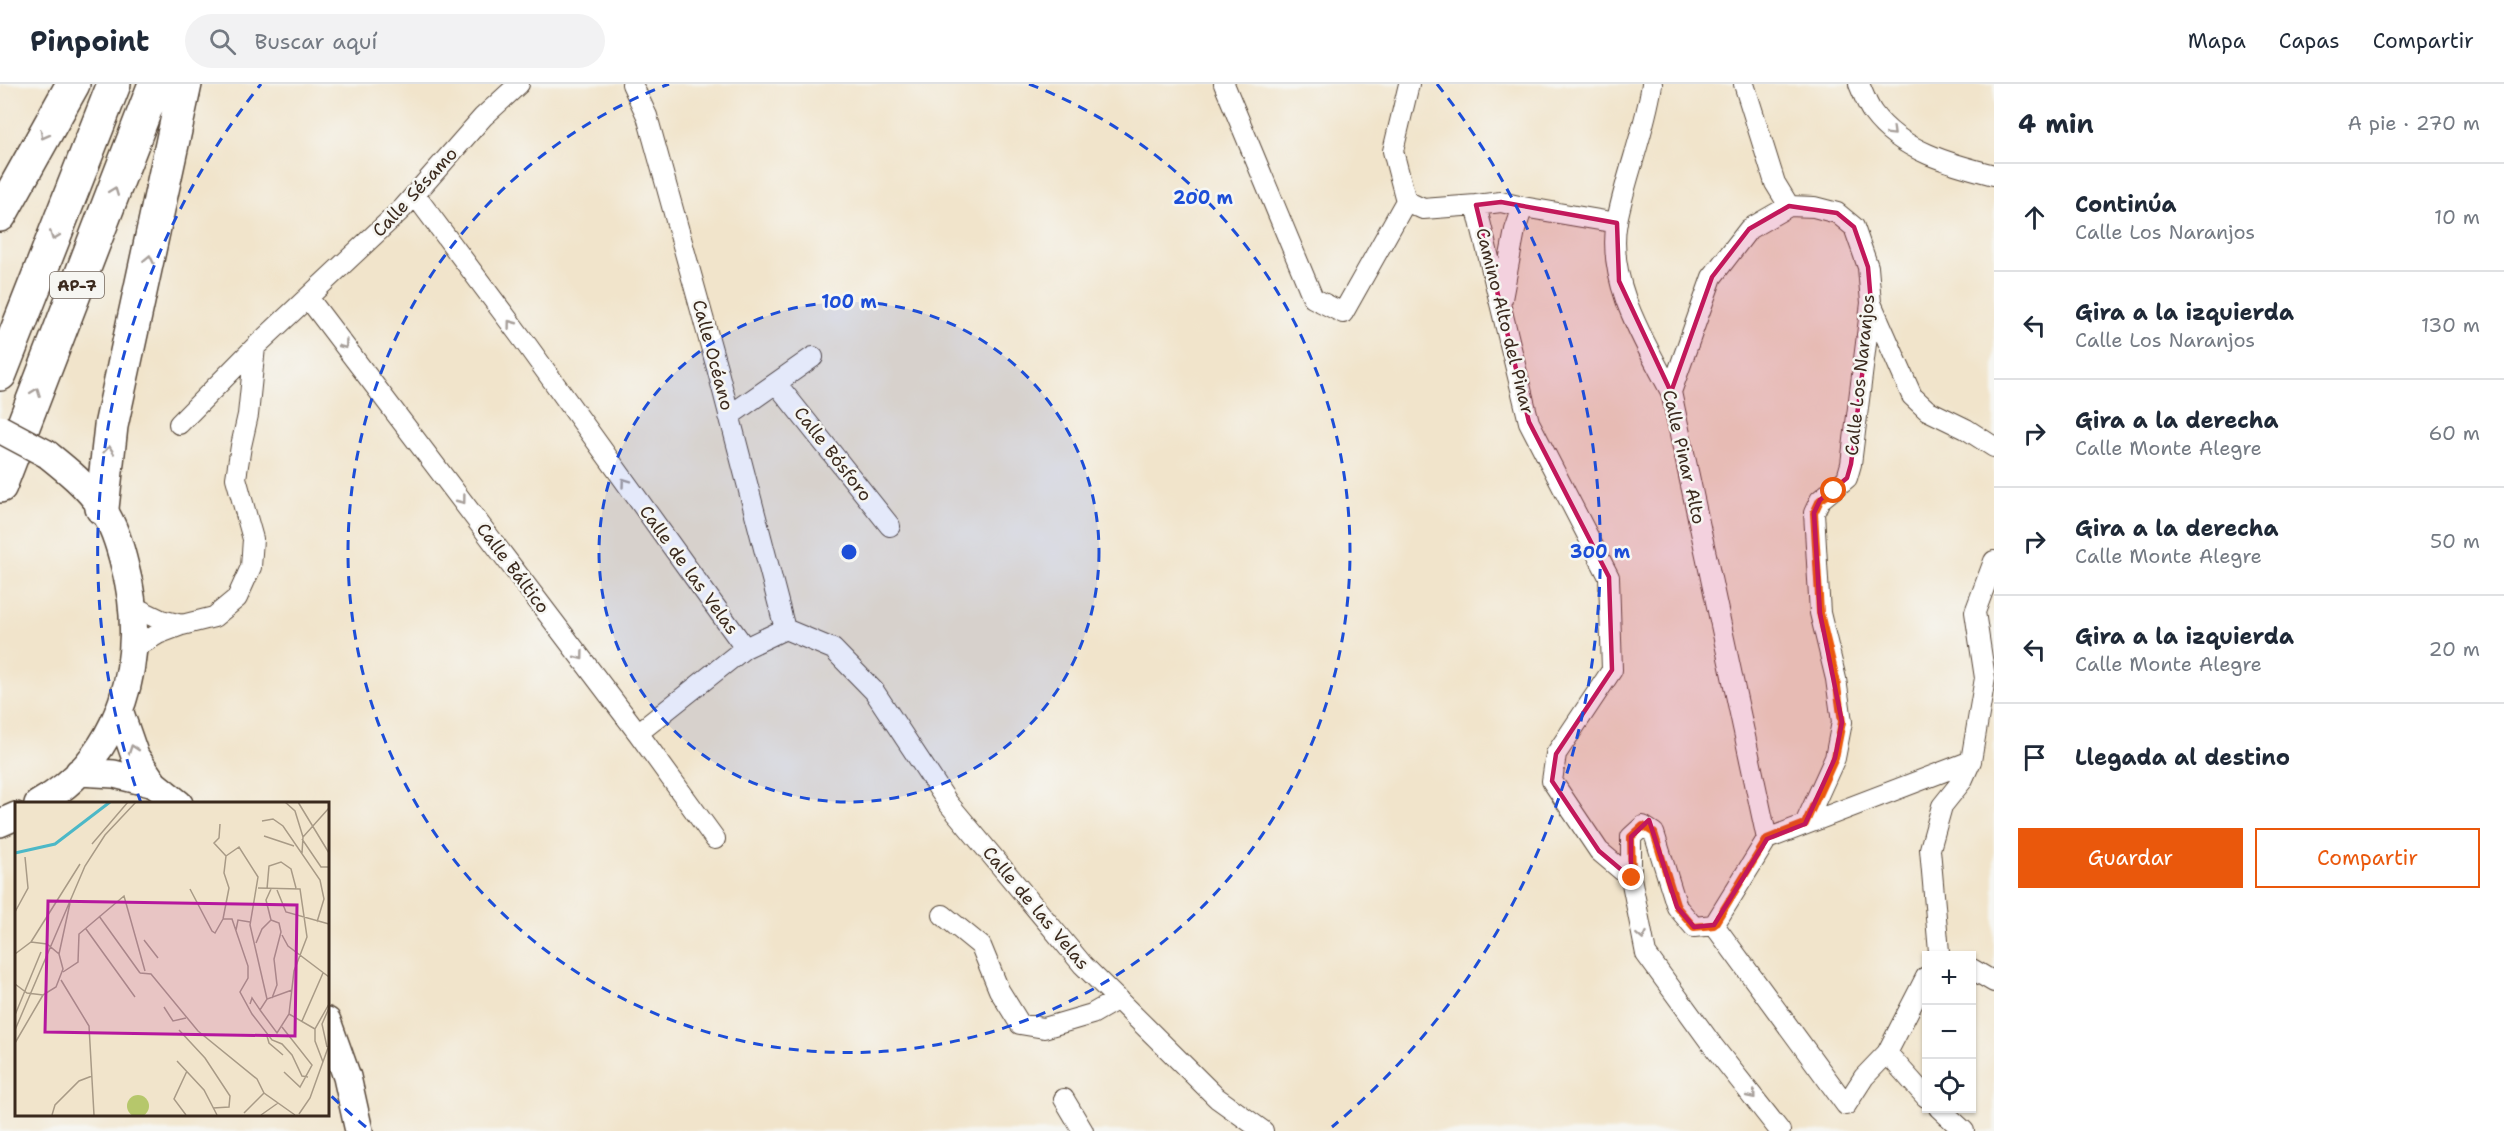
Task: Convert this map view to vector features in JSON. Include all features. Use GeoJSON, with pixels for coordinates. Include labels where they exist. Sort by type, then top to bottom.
{"type":"FeatureCollection","features":[{"type":"Feature","properties":{"kind":"highway"},"geometry":{"type":"LineString","coordinates":[[0,215],[73,84]]}},
{"type":"Feature","properties":{"kind":"highway","name":"AP-7"},"geometry":{"type":"LineString","coordinates":[[0,374],[114,84]]}},
{"type":"Feature","properties":{"kind":"highway","name":"AP-7"},"geometry":{"type":"LineString","coordinates":[[0,486],[155,84]]}},
{"type":"Feature","properties":{"kind":"highway"},"geometry":{"type":"LineString","coordinates":[[102,508],[111,426],[185,84]]}},
{"type":"Feature","properties":{"kind":"main road"},"geometry":{"type":"LineString","coordinates":[[0,429],[47,454],[74,475],[102,508],[118,540],[134,607],[134,649],[130,681],[119,710],[104,740],[79,772],[57,793],[41,802]]}},
{"type":"Feature","properties":{"kind":"main road"},"geometry":{"type":"LineString","coordinates":[[119,710],[135,756],[154,784],[176,802]]}},
{"type":"Feature","properties":{"kind":"main road"},"geometry":{"type":"LineString","coordinates":[[79,772],[114,774],[154,784]]}},
{"type":"Feature","properties":{"kind":"main road"},"geometry":{"type":"LineString","coordinates":[[0,823],[15,816]]}},
{"type":"Feature","properties":{"kind":"main road"},"geometry":{"type":"LineString","coordinates":[[328,1024],[347,1077],[359,1131]]}},
{"type":"Feature","properties":{"kind":"street","name":"Calle Sésamo"},"geometry":{"type":"LineString","coordinates":[[179,424],[255,347],[309,299],[415,195],[483,117],[519,84]]}},
{"type":"Feature","properties":{"kind":"street","name":"Calle Océano"},"geometry":{"type":"LineString","coordinates":[[632,84],[647,117],[785,629]]}},
{"type":"Feature","properties":{"kind":"street"},"geometry":{"type":"LineString","coordinates":[[1224,84],[1313,298],[1343,313],[1406,201],[1393,151],[1409,84]]}},
{"type":"Feature","properties":{"kind":"street","name":"Calle Pinar Alto"},"geometry":{"type":"LineString","coordinates":[[1652,84],[1617,223],[1616,250],[1619,281],[1646,345],[1671,392],[1767,839]]}},
{"type":"Feature","properties":{"kind":"street"},"geometry":{"type":"LineString","coordinates":[[1671,392],[1712,276],[1749,229],[1789,206],[1775,183],[1744,84]]}},
{"type":"Feature","properties":{"kind":"street"},"geometry":{"type":"LineString","coordinates":[[1859,84],[1873,113],[1902,142],[1936,158],[1994,176]]}},
{"type":"Feature","properties":{"kind":"street","name":"Calle de las Velas"},"geometry":{"type":"LineString","coordinates":[[415,195],[524,340],[746,648],[785,629],[832,649],[874,691],[948,803],[1083,965],[1217,1098],[1263,1131]]}},
{"type":"Feature","properties":{"kind":"street","name":"Camino Alto del Pinar"},"geometry":{"type":"LineString","coordinates":[[1406,201],[1423,209],[1476,204],[1529,422],[1609,578],[1612,670],[1556,754],[1552,781],[1599,851],[1632,878]]}},
{"type":"Feature","properties":{"kind":"street"},"geometry":{"type":"LineString","coordinates":[[1476,204],[1501,202],[1617,223]]}},
{"type":"Feature","properties":{"kind":"street","name":"Calle Los Naranjos"},"geometry":{"type":"LineString","coordinates":[[1789,206],[1814,207],[1837,213],[1854,227],[1868,267],[1871,303],[1851,464],[1847,478],[1820,500],[1814,513],[1820,613],[1836,679],[1842,722],[1835,758],[1805,824]]}},
{"type":"Feature","properties":{"kind":"street"},"geometry":{"type":"LineString","coordinates":[[1500,310],[1515,230],[1523,207]]}},
{"type":"Feature","properties":{"kind":"street","name":"Calle Báltico"},"geometry":{"type":"LineString","coordinates":[[309,299],[638,733],[715,839]]}},
{"type":"Feature","properties":{"kind":"street"},"geometry":{"type":"LineString","coordinates":[[1871,303],[1912,396],[1927,410],[1966,429],[1994,447]]}},
{"type":"Feature","properties":{"kind":"street"},"geometry":{"type":"LineString","coordinates":[[134,649],[159,634],[182,625],[214,617],[237,598],[251,567],[253,539],[236,478],[248,415],[255,347]]}},
{"type":"Feature","properties":{"kind":"street"},"geometry":{"type":"LineString","coordinates":[[729,416],[813,357]]}},
{"type":"Feature","properties":{"kind":"street","name":"Calle Bósforo"},"geometry":{"type":"LineString","coordinates":[[776,382],[890,526]]}},
{"type":"Feature","properties":{"kind":"street"},"geometry":{"type":"LineString","coordinates":[[1941,951],[1930,849],[1942,806],[1962,781],[1971,761],[1985,678],[1975,612],[1994,561]]}},
{"type":"Feature","properties":{"kind":"street"},"geometry":{"type":"LineString","coordinates":[[134,607],[161,620],[182,625]]}},
{"type":"Feature","properties":{"kind":"street"},"geometry":{"type":"LineString","coordinates":[[638,733],[746,648]]}},
{"type":"Feature","properties":{"kind":"street"},"geometry":{"type":"LineString","coordinates":[[1714,925],[1767,839],[1971,761]]}},
{"type":"Feature","properties":{"kind":"street"},"geometry":{"type":"LineString","coordinates":[[1714,925],[1694,927],[1677,907],[1654,833],[1643,826],[1631,837],[1632,878],[1646,954],[1773,1127]]}},
{"type":"Feature","properties":{"kind":"street"},"geometry":{"type":"LineString","coordinates":[[943,915],[981,946],[999,990],[1020,1024],[1044,1028],[1092,1014],[1118,999]]}},
{"type":"Feature","properties":{"kind":"street"},"geometry":{"type":"LineString","coordinates":[[1714,925],[1846,1105],[1864,1077],[1887,1053],[1922,984]]}},
{"type":"Feature","properties":{"kind":"street"},"geometry":{"type":"LineString","coordinates":[[1976,972],[1994,982]]}},
{"type":"Feature","properties":{"kind":"street"},"geometry":{"type":"LineString","coordinates":[[1887,1053],[1922,1092]]}},
{"type":"Feature","properties":{"kind":"street"},"geometry":{"type":"LineString","coordinates":[[1065,1099],[1083,1131]]}},
{"type":"Feature","properties":{"kind":"street"},"geometry":{"type":"LineString","coordinates":[[1944,1113],[1964,1131]]}},
{"type":"Feature","properties":{"kind":"highlighted area"},"geometry":{"type":"Polygon","coordinates":[[[1501,202],[1617,223],[1619,281],[1671,392],[1712,277],[1749,229],[1789,206],[1837,213],[1854,227],[1868,267],[1871,303],[1851,464],[1847,478],[1820,500],[1814,513],[1820,613],[1842,722],[1835,758],[1805,824],[1767,839],[1714,925],[1694,927],[1677,907],[1649,820],[1631,837],[1631,878],[1599,851],[1552,781],[1556,754],[1612,670],[1609,577],[1529,422],[1476,205],[1501,202]]]}},
{"type":"Feature","properties":{"kind":"route"},"geometry":{"type":"LineString","coordinates":[[1632,878],[1631,837],[1643,826],[1654,833],[1677,907],[1694,927],[1714,925],[1767,839],[1805,824],[1835,758],[1842,722],[1836,679],[1820,613],[1814,513],[1820,500],[1834,491]]}}]}
